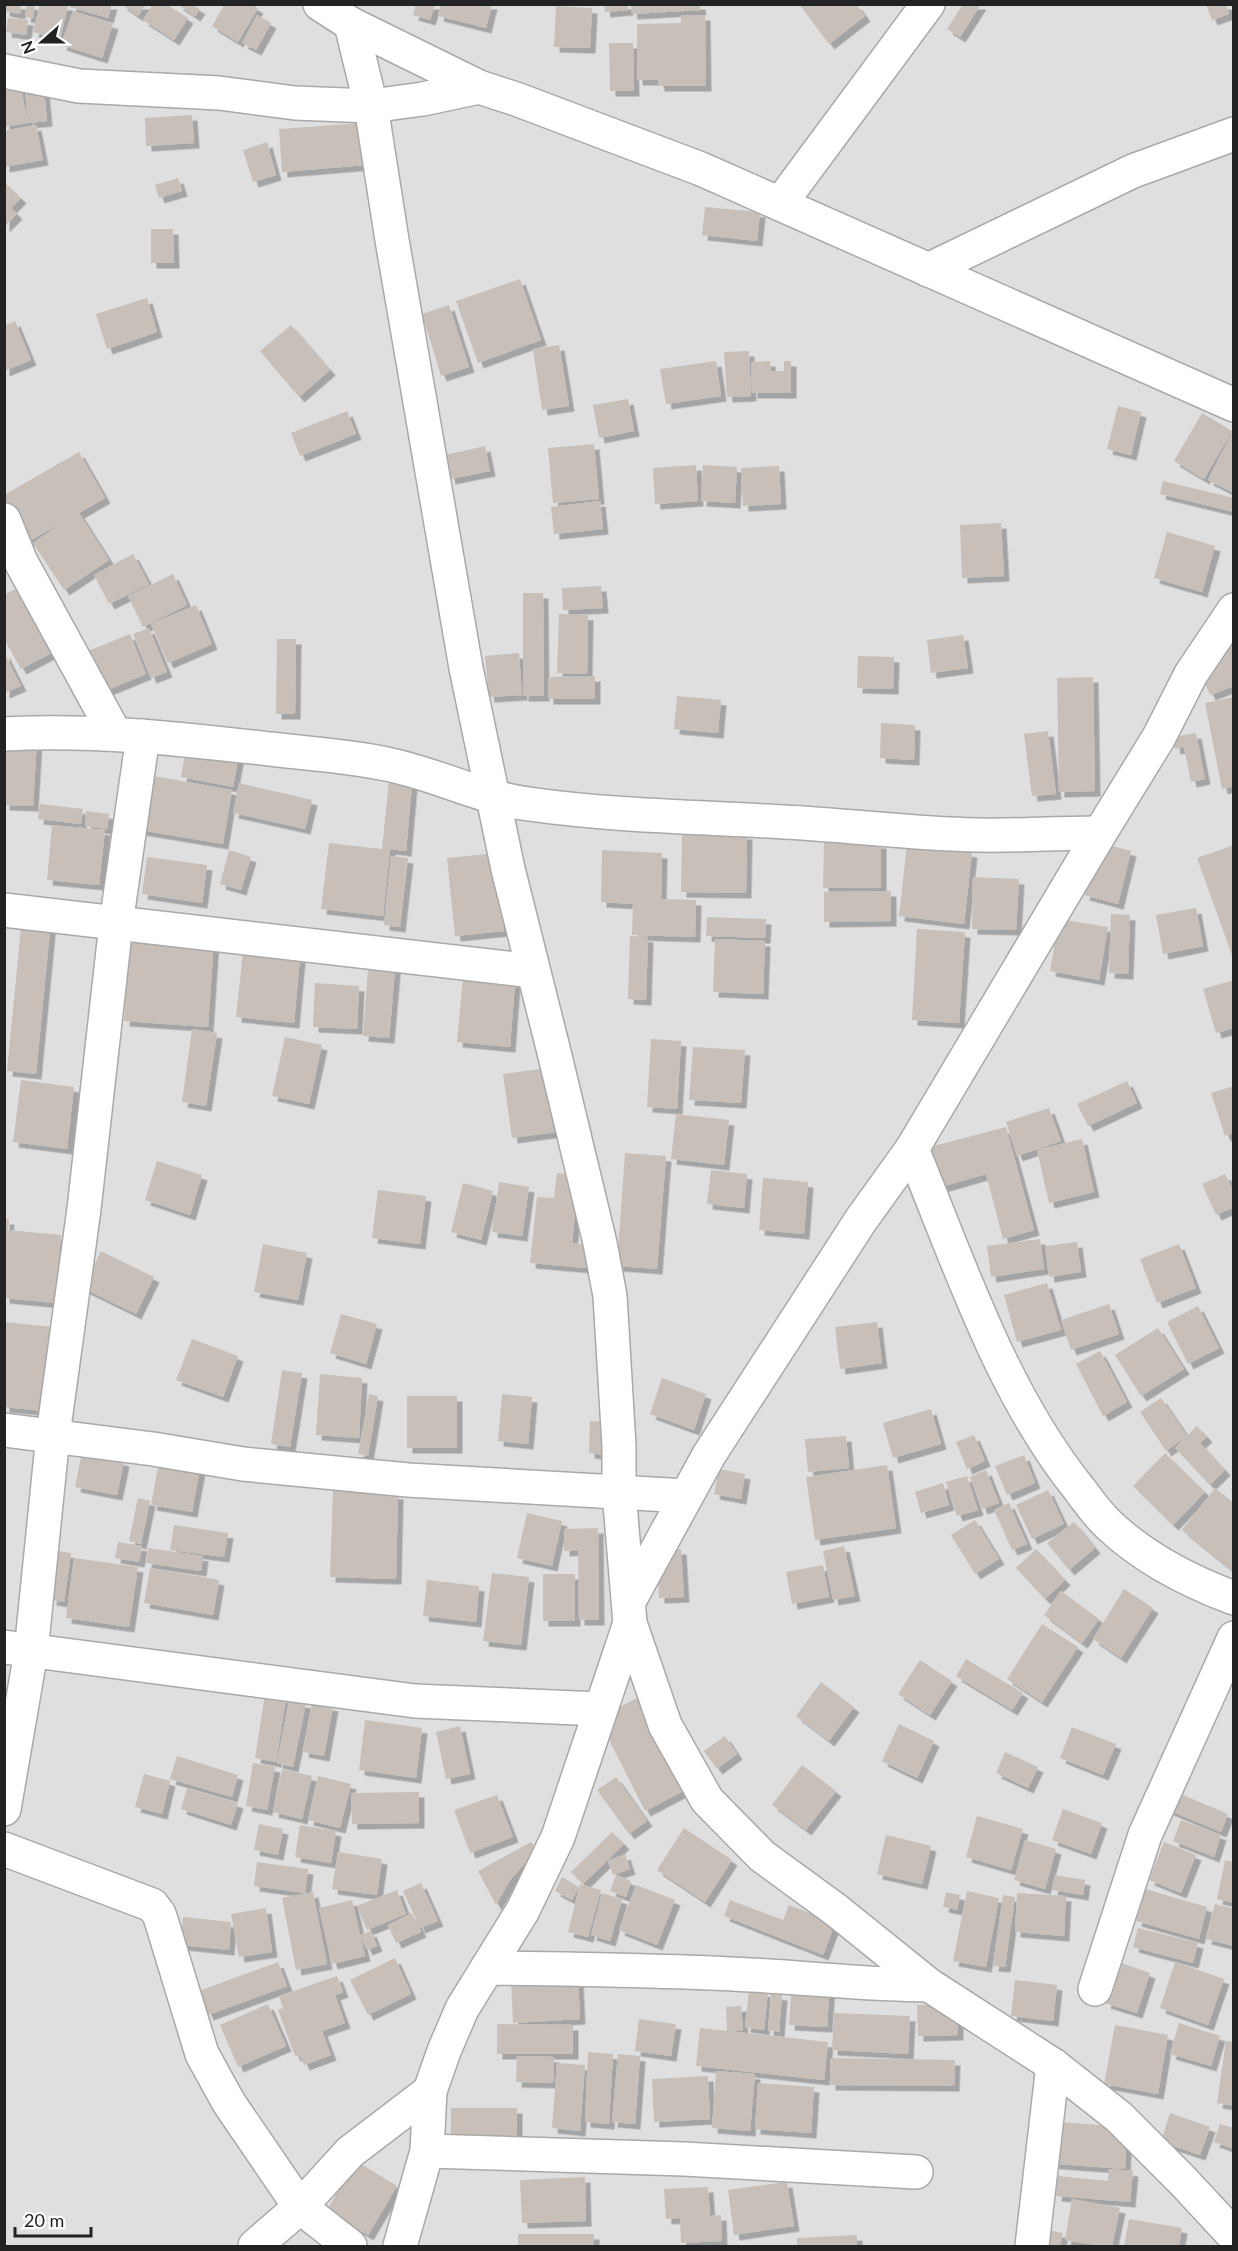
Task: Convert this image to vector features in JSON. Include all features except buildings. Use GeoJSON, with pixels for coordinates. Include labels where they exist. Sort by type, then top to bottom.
{"type":"FeatureCollection","features":[{"type":"Feature","properties":{"kind":"street"},"geometry":{"type":"LineString","coordinates":[[320,4],[351,24],[479,87],[701,169],[1233,405]]}},
{"type":"Feature","properties":{"kind":"street"},"geometry":{"type":"LineString","coordinates":[[780,204],[928,4]]}},
{"type":"Feature","properties":{"kind":"street"},"geometry":{"type":"LineString","coordinates":[[351,24],[371,106],[448,569],[508,869],[592,1209],[610,1296],[619,1446],[619,1492],[630,1612],[665,1725],[707,1800],[762,1856],[836,1910],[929,1986],[1053,2065],[1119,2117],[1183,2181],[1233,2236]]}},
{"type":"Feature","properties":{"kind":"street"},"geometry":{"type":"LineString","coordinates":[[4,71],[80,86],[219,93],[295,103],[371,106],[423,99],[479,87]]}},
{"type":"Feature","properties":{"kind":"street"},"geometry":{"type":"LineString","coordinates":[[928,270],[1133,171],[1233,134]]}},
{"type":"Feature","properties":{"kind":"street"},"geometry":{"type":"LineString","coordinates":[[4,520],[21,562],[129,735],[116,924],[84,1209],[53,1435],[18,1649],[4,1809]]}},
{"type":"Feature","properties":{"kind":"street"},"geometry":{"type":"LineString","coordinates":[[400,2247],[427,2151],[430,2091],[444,2051],[462,2009],[523,1910],[558,1837],[630,1612],[686,1496],[709,1455],[861,1220],[912,1149],[1159,737],[1191,674],[1233,610]]}},
{"type":"Feature","properties":{"kind":"street"},"geometry":{"type":"LineString","coordinates":[[4,734],[44,732],[129,735],[388,764],[422,772],[494,798],[529,804],[906,832],[979,835],[1100,833]]}},
{"type":"Feature","properties":{"kind":"street"},"geometry":{"type":"LineString","coordinates":[[4,910],[533,971]]}},
{"type":"Feature","properties":{"kind":"street"},"geometry":{"type":"LineString","coordinates":[[912,1149],[990,1338],[1024,1407],[1062,1468],[1108,1525],[1154,1561],[1203,1587],[1233,1598]]}},
{"type":"Feature","properties":{"kind":"street"},"geometry":{"type":"LineString","coordinates":[[4,1430],[53,1435],[243,1464],[408,1480],[686,1496]]}},
{"type":"Feature","properties":{"kind":"street"},"geometry":{"type":"LineString","coordinates":[[1095,1989],[1145,1835],[1233,1638]]}},
{"type":"Feature","properties":{"kind":"street"},"geometry":{"type":"LineString","coordinates":[[18,1649],[415,1701],[600,1709]]}},
{"type":"Feature","properties":{"kind":"street"},"geometry":{"type":"LineString","coordinates":[[4,1849],[152,1905],[162,1923],[202,2054],[229,2103],[300,2208],[350,2247]]}},
{"type":"Feature","properties":{"kind":"street"},"geometry":{"type":"LineString","coordinates":[[487,1968],[645,1970],[879,1985],[929,1986]]}},
{"type":"Feature","properties":{"kind":"street"},"geometry":{"type":"LineString","coordinates":[[1032,2247],[1053,2065]]}},
{"type":"Feature","properties":{"kind":"street"},"geometry":{"type":"LineString","coordinates":[[255,2247],[300,2208],[350,2152],[430,2091]]}},
{"type":"Feature","properties":{"kind":"street"},"geometry":{"type":"LineString","coordinates":[[427,2151],[684,2159],[916,2172]]}},
{"type":"Feature","properties":{"kind":"shaded area"},"geometry":{"type":"Polygon","coordinates":[[[5,5],[1233,5],[1233,2246],[5,2246],[5,5]]]}}]}
